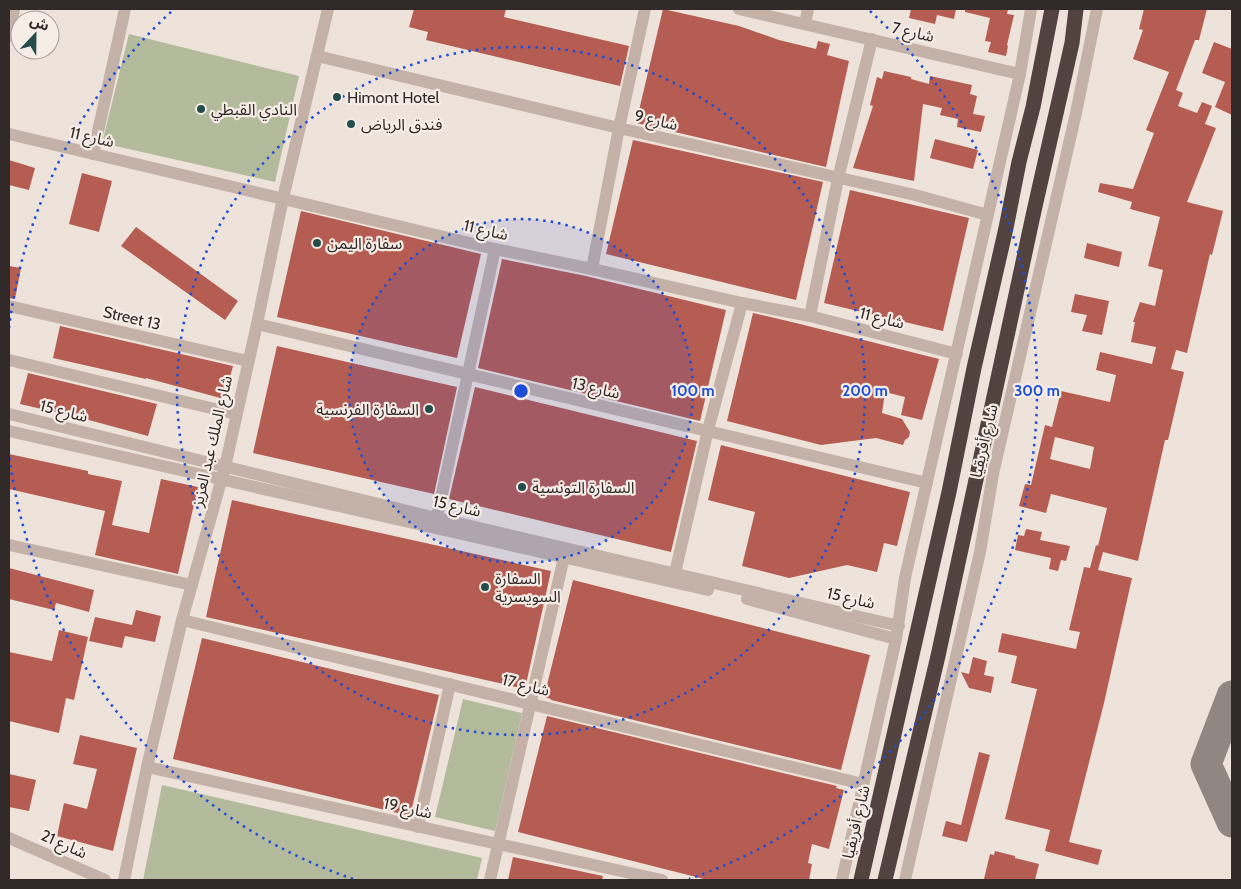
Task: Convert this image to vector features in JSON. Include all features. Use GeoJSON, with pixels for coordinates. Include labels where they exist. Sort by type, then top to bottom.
{"type":"FeatureCollection","features":[{"type":"Feature","properties":{"kind":"highway","name":"شارع أفريقيا"},"geometry":{"type":"LineString","coordinates":[[861,880],[949,492],[974,368],[1019,162],[1033,107],[1052,9]]}},
{"type":"Feature","properties":{"kind":"highway","name":"شارع أفريقيا"},"geometry":{"type":"LineString","coordinates":[[885,880],[938,656],[946,611],[1072,44],[1076,9]]}},
{"type":"Feature","properties":{"kind":"highway"},"geometry":{"type":"LineString","coordinates":[[922,606],[924,612],[932,618],[938,618],[946,611]]}},
{"type":"Feature","properties":{"kind":"highway"},"geometry":{"type":"LineString","coordinates":[[913,653],[923,649],[938,656]]}},
{"type":"Feature","properties":{"kind":"street"},"geometry":{"type":"LineString","coordinates":[[9,36],[14,9]]}},
{"type":"Feature","properties":{"kind":"street"},"geometry":{"type":"LineString","coordinates":[[93,154],[125,9]]}},
{"type":"Feature","properties":{"kind":"street","name":"شارع الملك عبد العزيز"},"geometry":{"type":"LineString","coordinates":[[124,880],[147,767],[182,620],[225,467],[283,198],[328,9]]}},
{"type":"Feature","properties":{"kind":"street"},"geometry":{"type":"LineString","coordinates":[[592,269],[618,128],[645,9]]}},
{"type":"Feature","properties":{"kind":"street","name":"شارع 7"},"geometry":{"type":"LineString","coordinates":[[739,9],[1020,74]]}},
{"type":"Feature","properties":{"kind":"street"},"geometry":{"type":"LineString","coordinates":[[804,24],[808,9]]}},
{"type":"Feature","properties":{"kind":"street","name":"شارع أفريقيا"},"geometry":{"type":"LineString","coordinates":[[842,880],[899,626],[905,578],[1020,74],[1031,9]]}},
{"type":"Feature","properties":{"kind":"street","name":"شارع أفريقيا"},"geometry":{"type":"LineString","coordinates":[[905,880],[980,552],[994,474],[1076,113],[1097,9]]}},
{"type":"Feature","properties":{"kind":"street"},"geometry":{"type":"LineString","coordinates":[[810,316],[838,178],[872,39]]}},
{"type":"Feature","properties":{"kind":"street","name":"شارع 9"},"geometry":{"type":"LineString","coordinates":[[317,56],[618,128],[915,194],[988,215]]}},
{"type":"Feature","properties":{"kind":"street","name":"شارع 11"},"geometry":{"type":"LineString","coordinates":[[9,134],[496,249],[810,316],[957,354]]}},
{"type":"Feature","properties":{"kind":"street"},"geometry":{"type":"LineString","coordinates":[[435,523],[496,249]]}},
{"type":"Feature","properties":{"kind":"street"},"geometry":{"type":"LineString","coordinates":[[676,573],[708,430],[742,303]]}},
{"type":"Feature","properties":{"kind":"street","name":"Street 13"},"geometry":{"type":"LineString","coordinates":[[9,306],[248,361]]}},
{"type":"Feature","properties":{"kind":"street","name":"شارع 13"},"geometry":{"type":"LineString","coordinates":[[257,324],[468,376],[708,430],[927,483]]}},
{"type":"Feature","properties":{"kind":"street"},"geometry":{"type":"LineString","coordinates":[[9,360],[236,414]]}},
{"type":"Feature","properties":{"kind":"street","name":"شارع 15"},"geometry":{"type":"LineString","coordinates":[[9,414],[225,467],[564,557],[737,597],[896,639]]}},
{"type":"Feature","properties":{"kind":"street","name":"شارع 15"},"geometry":{"type":"LineString","coordinates":[[9,431],[221,480],[676,573],[899,626]]}},
{"type":"Feature","properties":{"kind":"street"},"geometry":{"type":"LineString","coordinates":[[9,545],[192,585]]}},
{"type":"Feature","properties":{"kind":"street"},"geometry":{"type":"LineString","coordinates":[[490,880],[564,557]]}},
{"type":"Feature","properties":{"kind":"street","name":"شارع 17"},"geometry":{"type":"LineString","coordinates":[[182,620],[863,784]]}},
{"type":"Feature","properties":{"kind":"street"},"geometry":{"type":"LineString","coordinates":[[418,827],[450,684]]}},
{"type":"Feature","properties":{"kind":"street","name":"شارع 19"},"geometry":{"type":"LineString","coordinates":[[147,767],[662,880]]}},
{"type":"Feature","properties":{"kind":"street","name":"شارع 21"},"geometry":{"type":"LineString","coordinates":[[9,838],[105,880]]}},
{"type":"Feature","properties":{"kind":"green space","name":"النادي القبطي"},"geometry":{"type":"Polygon","coordinates":[[[129,34],[299,76],[275,182],[102,143],[129,34]]]}},
{"type":"Feature","properties":{"kind":"green space"},"geometry":{"type":"Polygon","coordinates":[[[463,699],[522,713],[495,831],[435,817],[463,699]]]}},
{"type":"Feature","properties":{"kind":"green space"},"geometry":{"type":"Polygon","coordinates":[[[162,785],[482,858],[477,880],[143,880],[162,785]]]}},
{"type":"Feature","properties":{"kind":"building"},"geometry":{"type":"Polygon","coordinates":[[[414,9],[506,9],[504,17],[629,46],[620,86],[426,40],[428,32],[409,27],[414,9]]]}},
{"type":"Feature","properties":{"kind":"building"},"geometry":{"type":"Polygon","coordinates":[[[663,9],[739,26],[779,40],[816,49],[818,41],[830,44],[827,55],[849,61],[826,167],[636,123],[663,9]]]}},
{"type":"Feature","properties":{"kind":"building"},"geometry":{"type":"Polygon","coordinates":[[[911,9],[956,9],[954,19],[937,15],[935,24],[909,18],[911,9]]]}},
{"type":"Feature","properties":{"kind":"building"},"geometry":{"type":"Polygon","coordinates":[[[965,9],[1008,9],[1007,14],[1014,15],[1006,56],[988,52],[991,42],[985,41],[990,18],[965,12],[965,9]]]}},
{"type":"Feature","properties":{"kind":"building"},"geometry":{"type":"Polygon","coordinates":[[[1144,9],[1207,9],[1199,40],[1195,40],[1176,90],[1183,93],[1178,106],[1197,113],[1202,102],[1212,106],[1205,124],[1216,128],[1187,202],[1223,211],[1212,255],[1210,254],[1187,353],[1176,350],[1171,369],[1184,372],[1168,440],[1165,440],[1138,561],[1103,552],[1098,570],[1132,578],[1104,703],[1069,842],[1102,850],[1098,865],[1045,851],[1050,830],[1005,819],[1037,689],[1011,683],[1017,656],[998,652],[1002,633],[1076,649],[1080,632],[1069,630],[1084,567],[1090,568],[1096,545],[1098,546],[1107,508],[1051,494],[1046,513],[1019,506],[1025,484],[1031,485],[1045,425],[1052,427],[1061,391],[1110,402],[1116,375],[1096,370],[1100,352],[1152,364],[1156,347],[1131,342],[1135,322],[1133,322],[1140,302],[1155,306],[1163,270],[1148,266],[1160,217],[1130,209],[1132,202],[1098,192],[1100,183],[1133,189],[1154,133],[1146,130],[1169,72],[1133,59],[1143,30],[1139,29],[1144,9]],[[1055,437],[1050,459],[1090,469],[1094,447],[1055,437]]]}},
{"type":"Feature","properties":{"kind":"building"},"geometry":{"type":"Polygon","coordinates":[[[1214,42],[1232,49],[1232,115],[1215,107],[1225,82],[1202,73],[1214,42]]]}},
{"type":"Feature","properties":{"kind":"building"},"geometry":{"type":"Polygon","coordinates":[[[884,71],[911,77],[911,79],[929,84],[930,76],[972,85],[970,94],[977,96],[973,114],[985,116],[981,132],[957,127],[958,119],[940,115],[942,108],[923,104],[914,181],[853,168],[873,106],[870,105],[877,77],[882,79],[884,71]]]}},
{"type":"Feature","properties":{"kind":"building"},"geometry":{"type":"Polygon","coordinates":[[[935,139],[978,150],[973,169],[930,158],[935,139]]]}},
{"type":"Feature","properties":{"kind":"building"},"geometry":{"type":"Polygon","coordinates":[[[633,140],[823,182],[796,300],[606,254],[633,140]]]}},
{"type":"Feature","properties":{"kind":"building"},"geometry":{"type":"Polygon","coordinates":[[[9,160],[35,168],[29,190],[9,185],[9,160]]]}},
{"type":"Feature","properties":{"kind":"building"},"geometry":{"type":"Polygon","coordinates":[[[82,173],[112,181],[99,232],[69,224],[82,173]]]}},
{"type":"Feature","properties":{"kind":"building"},"geometry":{"type":"Polygon","coordinates":[[[850,190],[969,218],[943,331],[824,303],[850,190]]]}},
{"type":"Feature","properties":{"kind":"building"},"geometry":{"type":"Polygon","coordinates":[[[301,211],[481,254],[457,358],[277,317],[301,211]]]}},
{"type":"Feature","properties":{"kind":"building"},"geometry":{"type":"Polygon","coordinates":[[[136,227],[238,301],[225,320],[121,246],[136,227]]]}},
{"type":"Feature","properties":{"kind":"building"},"geometry":{"type":"Polygon","coordinates":[[[1087,243],[1122,252],[1119,267],[1084,258],[1087,243]]]}},
{"type":"Feature","properties":{"kind":"building"},"geometry":{"type":"Polygon","coordinates":[[[502,259],[586,276],[726,310],[700,421],[478,368],[502,259]]]}},
{"type":"Feature","properties":{"kind":"building"},"geometry":{"type":"Polygon","coordinates":[[[9,266],[21,268],[15,299],[9,298],[9,266]]]}},
{"type":"Feature","properties":{"kind":"building"},"geometry":{"type":"Polygon","coordinates":[[[1075,294],[1109,301],[1102,335],[1082,331],[1087,315],[1071,312],[1075,294]]]}},
{"type":"Feature","properties":{"kind":"building"},"geometry":{"type":"Polygon","coordinates":[[[753,313],[939,359],[922,420],[901,415],[905,397],[885,392],[882,413],[902,419],[910,432],[903,445],[876,438],[821,445],[727,421],[753,313]]]}},
{"type":"Feature","properties":{"kind":"building"},"geometry":{"type":"Polygon","coordinates":[[[60,326],[233,366],[224,399],[146,378],[53,358],[60,326]]]}},
{"type":"Feature","properties":{"kind":"building"},"geometry":{"type":"Polygon","coordinates":[[[277,346],[457,387],[434,494],[253,453],[277,346]]]}},
{"type":"Feature","properties":{"kind":"building"},"geometry":{"type":"Polygon","coordinates":[[[28,373],[157,404],[148,436],[20,404],[28,373]]]}},
{"type":"Feature","properties":{"kind":"building"},"geometry":{"type":"Polygon","coordinates":[[[475,387],[697,441],[671,552],[449,499],[475,387]]]}},
{"type":"Feature","properties":{"kind":"building"},"geometry":{"type":"Polygon","coordinates":[[[721,445],[910,492],[897,546],[884,543],[877,572],[847,565],[789,578],[742,566],[755,512],[708,500],[721,445]]]}},
{"type":"Feature","properties":{"kind":"building"},"geometry":{"type":"Polygon","coordinates":[[[9,454],[88,471],[88,474],[122,481],[112,525],[149,533],[161,479],[198,487],[178,574],[95,555],[105,511],[9,489],[9,454]]]}},
{"type":"Feature","properties":{"kind":"building"},"geometry":{"type":"Polygon","coordinates":[[[232,500],[551,571],[525,689],[206,617],[232,500]]]}},
{"type":"Feature","properties":{"kind":"building"},"geometry":{"type":"Polygon","coordinates":[[[1026,529],[1042,532],[1040,540],[1070,546],[1066,561],[1061,560],[1058,571],[1049,569],[1051,558],[1015,550],[1018,535],[1024,536],[1026,529]]]}},
{"type":"Feature","properties":{"kind":"building"},"geometry":{"type":"Polygon","coordinates":[[[9,568],[94,590],[89,612],[56,603],[54,610],[9,599],[9,568]]]}},
{"type":"Feature","properties":{"kind":"building"},"geometry":{"type":"Polygon","coordinates":[[[573,580],[870,655],[841,770],[544,697],[573,580]]]}},
{"type":"Feature","properties":{"kind":"building"},"geometry":{"type":"Polygon","coordinates":[[[136,610],[161,616],[155,642],[125,636],[122,648],[89,641],[95,617],[132,625],[136,610]]]}},
{"type":"Feature","properties":{"kind":"building"},"geometry":{"type":"Polygon","coordinates":[[[59,630],[88,637],[74,700],[66,698],[59,733],[9,721],[9,652],[52,661],[59,630]]]}},
{"type":"Feature","properties":{"kind":"building"},"geometry":{"type":"Polygon","coordinates":[[[202,638],[439,695],[410,816],[173,759],[202,638]]]}},
{"type":"Feature","properties":{"kind":"building"},"geometry":{"type":"Polygon","coordinates":[[[973,657],[987,661],[984,675],[994,677],[991,693],[969,688],[961,672],[969,674],[973,657]]]}},
{"type":"Feature","properties":{"kind":"building"},"geometry":{"type":"Polygon","coordinates":[[[547,716],[837,786],[836,788],[844,790],[829,849],[812,844],[808,863],[812,864],[809,880],[708,880],[518,832],[547,716]]]}},
{"type":"Feature","properties":{"kind":"building"},"geometry":{"type":"Polygon","coordinates":[[[80,735],[137,748],[113,851],[57,836],[64,803],[87,809],[97,769],[73,764],[80,735]]]}},
{"type":"Feature","properties":{"kind":"building"},"geometry":{"type":"Polygon","coordinates":[[[979,752],[990,755],[967,842],[942,836],[946,821],[961,825],[979,752]]]}},
{"type":"Feature","properties":{"kind":"building"},"geometry":{"type":"Polygon","coordinates":[[[9,774],[36,780],[29,811],[9,807],[9,774]]]}},
{"type":"Feature","properties":{"kind":"building"},"geometry":{"type":"Polygon","coordinates":[[[995,851],[1039,864],[1035,880],[984,879],[990,854],[994,855],[995,851]]]}},
{"type":"Feature","properties":{"kind":"building"},"geometry":{"type":"Polygon","coordinates":[[[513,857],[603,876],[602,880],[508,880],[513,857]]]}},
{"type":"Feature","properties":{"kind":"taxiway"},"geometry":{"type":"LineString","coordinates":[[1232,696],[1206,764],[1232,822]]}},
{"type":"Feature","properties":{"kind":"place","name":"Himont Hotel"},"geometry":{"type":"Point","coordinates":[337,97]}},
{"type":"Feature","properties":{"kind":"place","name":"النادي القبطي"},"geometry":{"type":"Point","coordinates":[201,109]}},
{"type":"Feature","properties":{"kind":"place","name":"فندق الرياض"},"geometry":{"type":"Point","coordinates":[351,124]}},
{"type":"Feature","properties":{"kind":"place","name":"سفارة اليمن"},"geometry":{"type":"Point","coordinates":[317,243]}},
{"type":"Feature","properties":{"kind":"place","name":"السفارة الفرنسية"},"geometry":{"type":"Point","coordinates":[429,409]}},
{"type":"Feature","properties":{"kind":"place","name":"السفارة التونسية"},"geometry":{"type":"Point","coordinates":[522,487]}},
{"type":"Feature","properties":{"kind":"place","name":"السفارة السويسرية"},"geometry":{"type":"Point","coordinates":[485,587]}}]}
